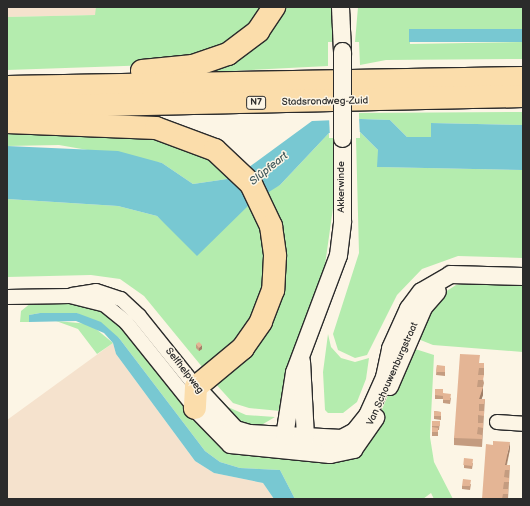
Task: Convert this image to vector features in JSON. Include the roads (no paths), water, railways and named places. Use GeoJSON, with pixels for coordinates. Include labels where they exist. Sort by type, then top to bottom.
{"type":"FeatureCollection","features":[{"type":"Feature","properties":{"kind":"highway","name":"N7"},"geometry":{"type":"LineString","coordinates":[[57,86],[208,62],[249,40],[274,7]]}},
{"type":"Feature","properties":{"kind":"highway","name":"Stadsrondweg-Zuid"},"geometry":{"type":"LineString","coordinates":[[7,87],[523,78]]}},
{"type":"Feature","properties":{"kind":"highway","name":"Stadsrondweg-Zuid"},"geometry":{"type":"LineString","coordinates":[[7,107],[523,96]]}},
{"type":"Feature","properties":{"kind":"highway"},"geometry":{"type":"LineString","coordinates":[[7,122],[156,128],[215,150],[238,168],[263,203],[271,226],[276,256],[268,306],[243,348],[196,387],[195,408]]}},
{"type":"Feature","properties":{"kind":"street","name":"Akkerwinde"},"geometry":{"type":"LineString","coordinates":[[284,436],[294,372],[301,361],[338,255],[342,138],[342,51],[340,7]]}},
{"type":"Feature","properties":{"kind":"street","name":"Van Schouwenburgstraat"},"geometry":{"type":"LineString","coordinates":[[305,437],[338,438],[358,427],[379,388],[390,348],[411,302],[432,282],[450,274],[458,276],[523,276]]}},
{"type":"Feature","properties":{"kind":"street","name":"Van Schouwenburgstraat"},"geometry":{"type":"LineString","coordinates":[[294,451],[338,453],[358,445],[381,404],[423,306],[458,276]]}},
{"type":"Feature","properties":{"kind":"street","name":"Selfhelpweg"},"geometry":{"type":"LineString","coordinates":[[7,297],[70,296],[96,291],[121,299],[139,316],[196,387],[235,428],[284,436],[305,437]]}},
{"type":"Feature","properties":{"kind":"street","name":"Selfhelpweg"},"geometry":{"type":"LineString","coordinates":[[70,296],[115,312],[195,408],[230,444],[294,451]]}},
{"type":"Feature","properties":{"kind":"street","name":"Akkerwinde"},"geometry":{"type":"LineString","coordinates":[[301,361],[305,437]]}},
{"type":"Feature","properties":{"kind":"street"},"geometry":{"type":"LineString","coordinates":[[497,422],[523,424]]}},
{"type":"Feature","properties":{"kind":"street"},"geometry":{"type":"LineString","coordinates":[[284,436],[294,451],[305,437]]}},
{"type":"Feature","properties":{"kind":"water"},"geometry":{"type":"Polygon","coordinates":[[[409,29],[523,29],[523,42],[409,42],[409,29]]]}},
{"type":"Feature","properties":{"kind":"water","name":"Slûpfeart"},"geometry":{"type":"Polygon","coordinates":[[[361,119],[390,120],[407,137],[431,137],[431,123],[523,125],[523,170],[377,167],[378,150],[360,132],[329,133],[280,185],[251,203],[197,256],[157,216],[118,206],[7,199],[7,146],[118,151],[162,163],[193,184],[234,178],[312,121],[361,119]]]}},
{"type":"Feature","properties":{"kind":"water"},"geometry":{"type":"Polygon","coordinates":[[[40,313],[77,313],[101,322],[119,338],[205,451],[220,462],[240,468],[280,470],[295,499],[274,499],[263,483],[214,473],[195,461],[116,354],[113,343],[104,333],[76,321],[29,322],[29,315],[40,313]]]}}]}
